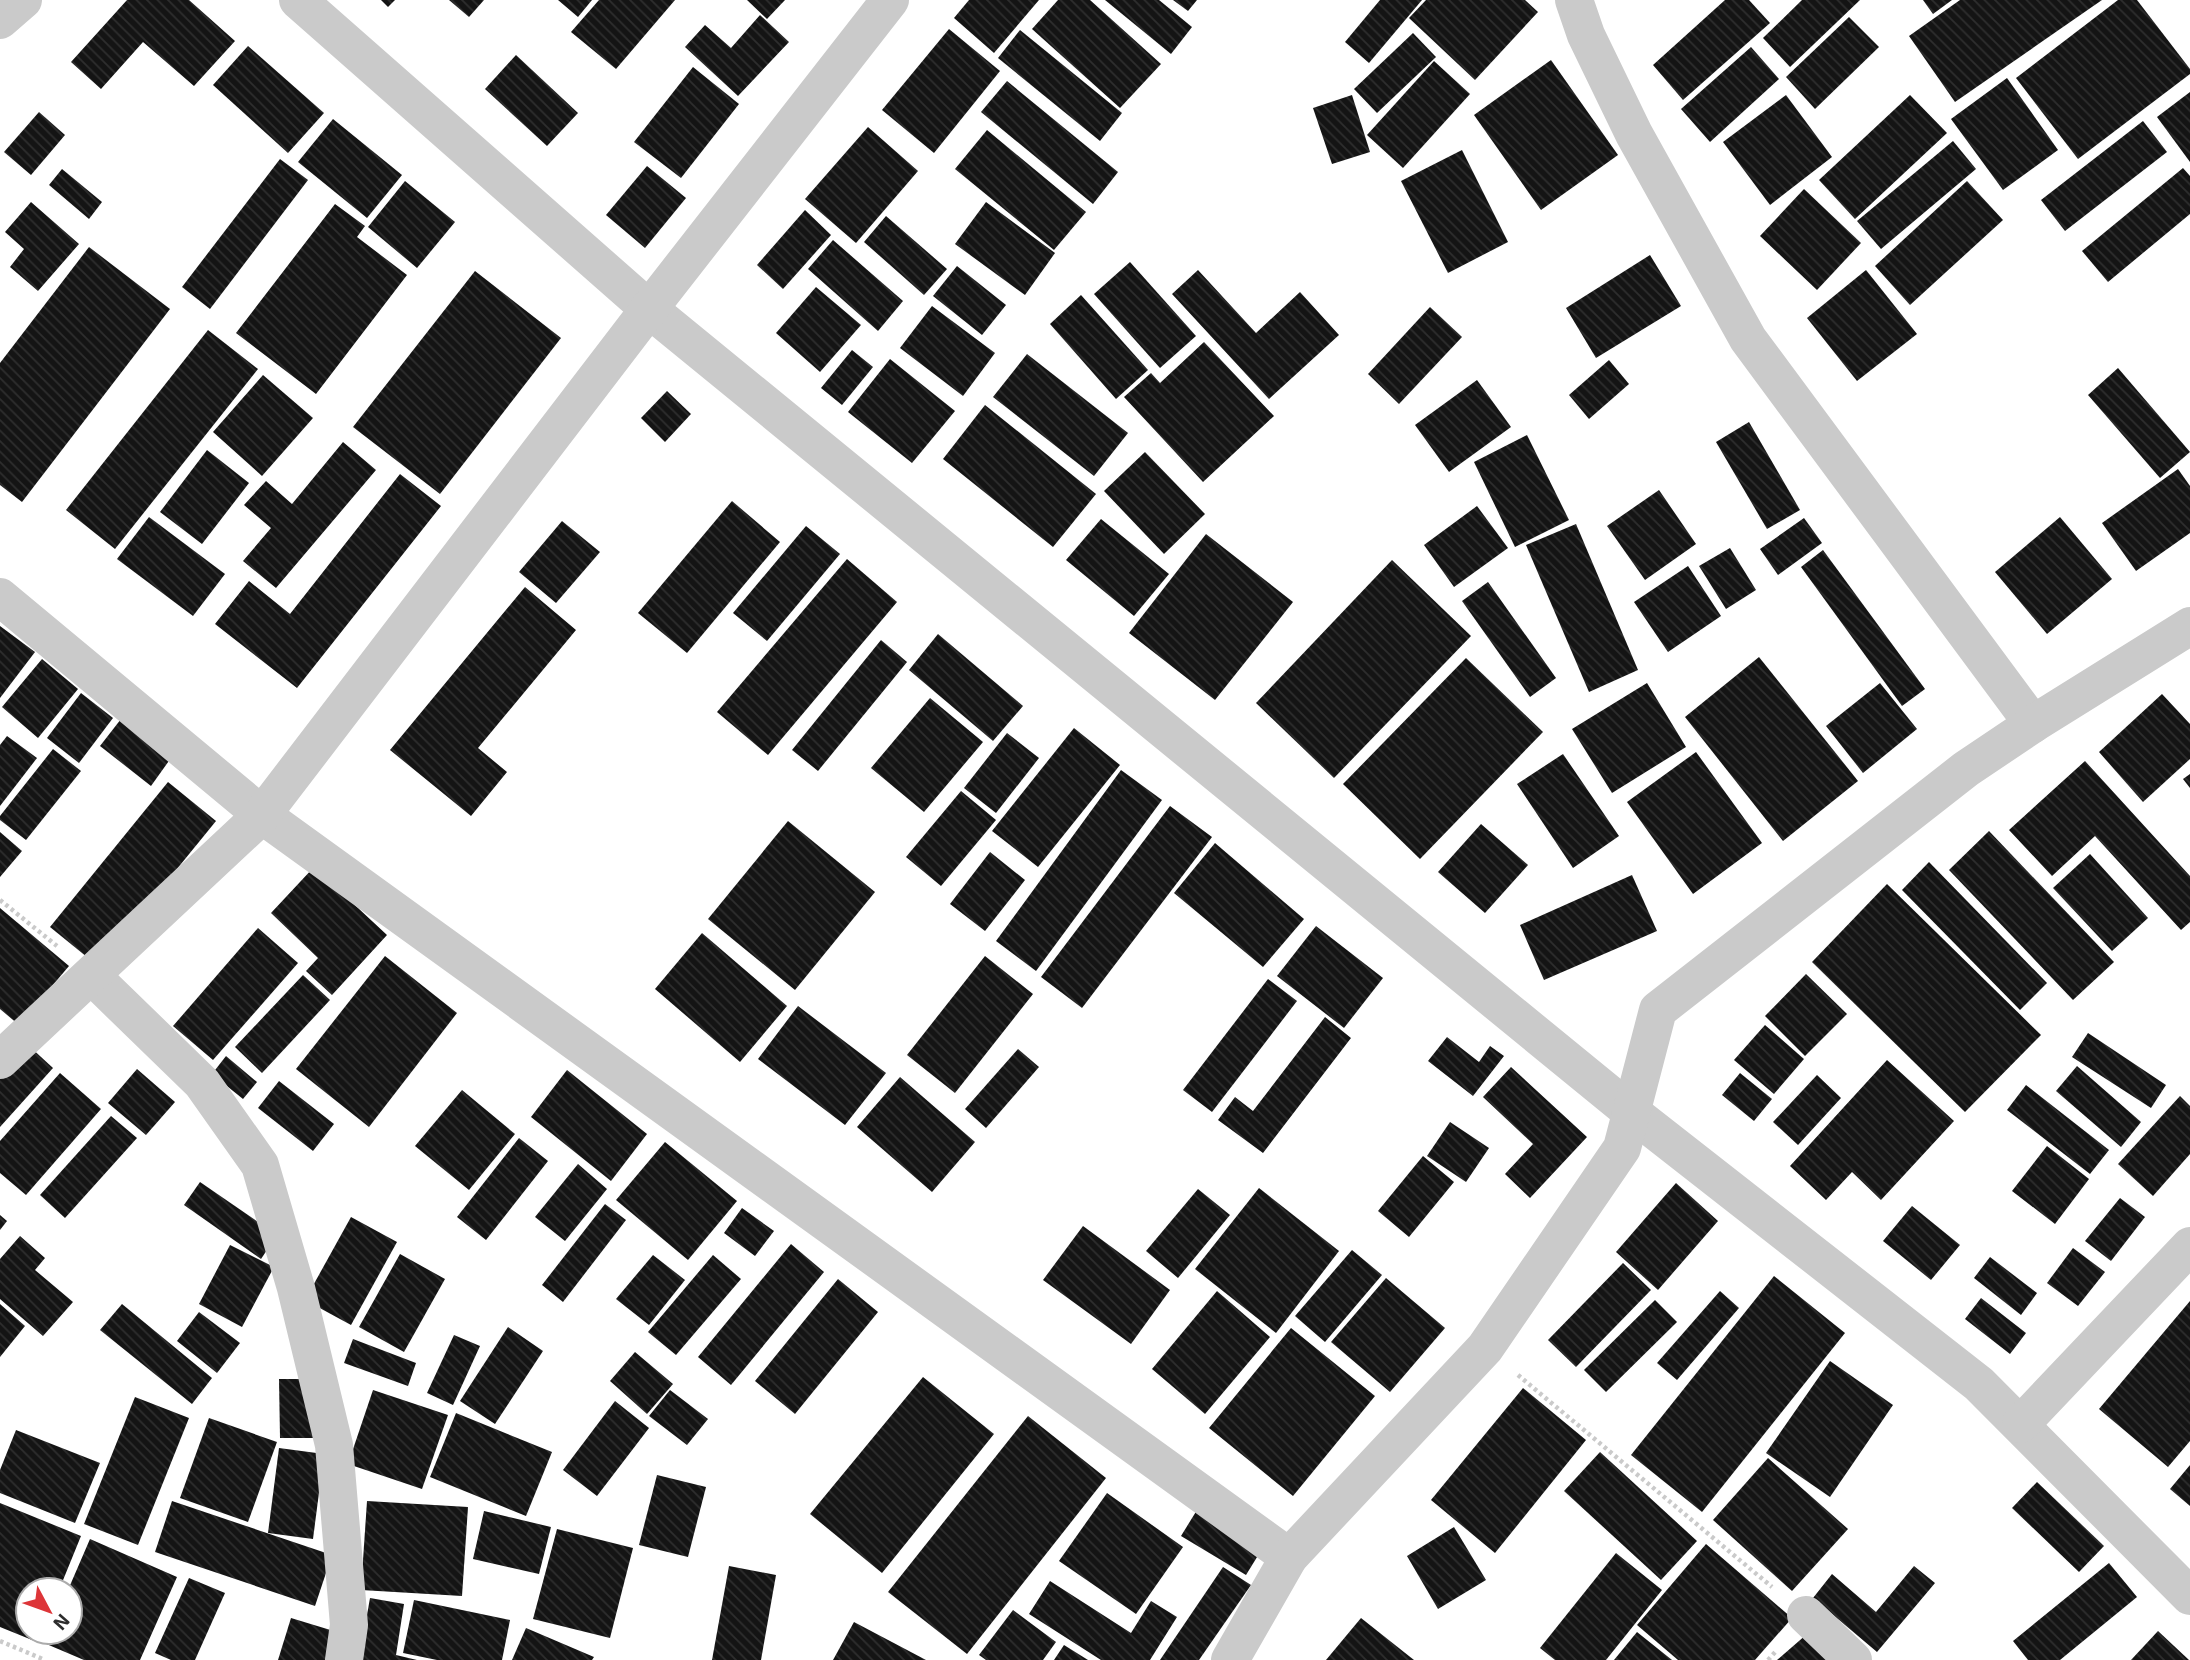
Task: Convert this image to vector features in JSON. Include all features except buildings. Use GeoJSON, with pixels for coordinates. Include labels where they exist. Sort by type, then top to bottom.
{"type":"FeatureCollection","features":[{"type":"Feature","properties":{"kind":"street"},"geometry":{"type":"LineString","coordinates":[[0,20],[23,0]]}},
{"type":"Feature","properties":{"kind":"street"},"geometry":{"type":"LineString","coordinates":[[298,0],[649,309],[1630,1111],[1979,1384],[2190,1596]]}},
{"type":"Feature","properties":{"kind":"street"},"geometry":{"type":"LineString","coordinates":[[0,1060],[262,815],[649,309],[890,0]]}},
{"type":"Feature","properties":{"kind":"street"},"geometry":{"type":"LineString","coordinates":[[1574,0],[1586,35],[1634,134],[1748,339],[2033,724]]}},
{"type":"Feature","properties":{"kind":"street"},"geometry":{"type":"LineString","coordinates":[[0,597],[262,815],[1289,1557]]}},
{"type":"Feature","properties":{"kind":"street"},"geometry":{"type":"LineString","coordinates":[[1230,1660],[1289,1557],[1485,1348],[1622,1149],[1658,1010],[1966,769],[2190,626]]}},
{"type":"Feature","properties":{"kind":"street"},"geometry":{"type":"LineString","coordinates":[[92,976],[202,1083],[260,1165],[296,1289],[334,1445],[349,1625],[344,1660]]}},
{"type":"Feature","properties":{"kind":"street"},"geometry":{"type":"LineString","coordinates":[[2021,1424],[2190,1246]]}},
{"type":"Feature","properties":{"kind":"street"},"geometry":{"type":"LineString","coordinates":[[1806,1615],[1853,1660]]}},
{"type":"Feature","properties":{"kind":"path"},"geometry":{"type":"LineString","coordinates":[[0,900],[92,976]]}},
{"type":"Feature","properties":{"kind":"path"},"geometry":{"type":"LineString","coordinates":[[1485,1348],[1806,1615]]}},
{"type":"Feature","properties":{"kind":"path"},"geometry":{"type":"LineString","coordinates":[[0,1641],[45,1660]]}}]}
